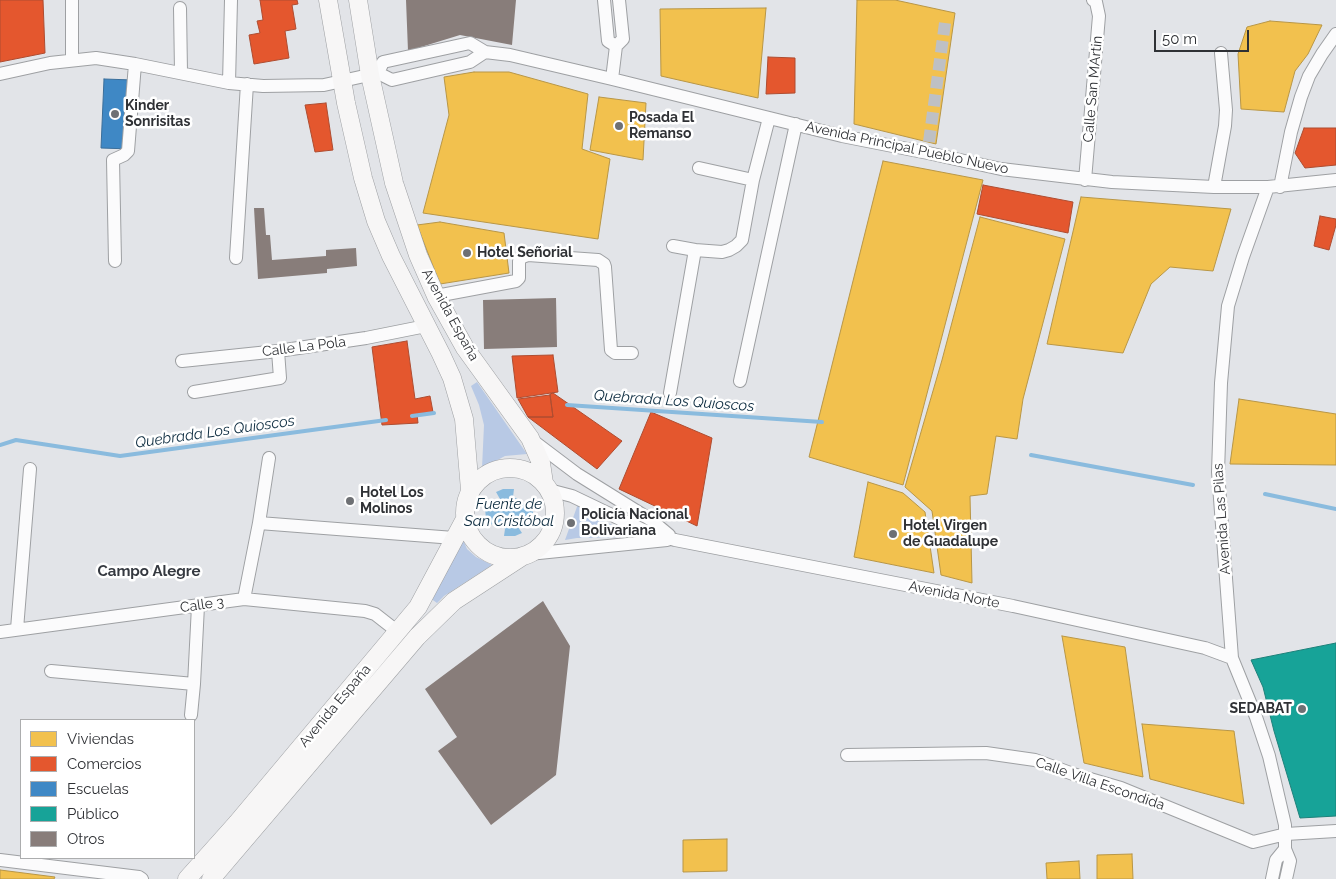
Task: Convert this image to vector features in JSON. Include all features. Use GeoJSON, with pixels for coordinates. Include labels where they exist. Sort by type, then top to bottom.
{"type":"FeatureCollection","features":[{"type":"Feature","properties":{"kind":"main road","name":"Avenida España"},"geometry":{"type":"LineString","coordinates":[[328,0],[346,103],[361,170],[376,221],[391,256],[452,378],[464,419],[470,490]]}},
{"type":"Feature","properties":{"kind":"main road","name":"Avenida España"},"geometry":{"type":"LineString","coordinates":[[358,0],[394,183],[418,255],[436,296],[465,348],[530,438],[541,463],[547,487]]}},
{"type":"Feature","properties":{"kind":"main road"},"geometry":{"type":"LineString","coordinates":[[505,467],[520,468],[533,474],[547,487],[555,504],[555,519],[550,533],[541,545],[526,555],[510,558],[497,556],[485,551],[468,532],[465,519],[465,504],[470,490],[479,479],[491,471],[505,467]]}},
{"type":"Feature","properties":{"kind":"main road","name":"Avenida España"},"geometry":{"type":"LineString","coordinates":[[187,879],[237,823],[418,607],[465,519]]}},
{"type":"Feature","properties":{"kind":"main road","name":"Avenida España"},"geometry":{"type":"LineString","coordinates":[[211,879],[417,637],[454,601],[526,555]]}},
{"type":"Feature","properties":{"kind":"street"},"geometry":{"type":"LineString","coordinates":[[72,0],[72,60]]}},
{"type":"Feature","properties":{"kind":"street"},"geometry":{"type":"LineString","coordinates":[[229,82],[231,0]]}},
{"type":"Feature","properties":{"kind":"street"},"geometry":{"type":"LineString","coordinates":[[604,0],[608,41],[616,46]]}},
{"type":"Feature","properties":{"kind":"street"},"geometry":{"type":"LineString","coordinates":[[612,79],[616,46],[623,39],[619,0]]}},
{"type":"Feature","properties":{"kind":"street","name":"Calle San MArtin"},"geometry":{"type":"LineString","coordinates":[[1085,180],[1100,16],[1096,2],[1093,0]]}},
{"type":"Feature","properties":{"kind":"street"},"geometry":{"type":"LineString","coordinates":[[180,8],[181,72]]}},
{"type":"Feature","properties":{"kind":"street","name":"Avenida Las Pilas"},"geometry":{"type":"LineString","coordinates":[[1272,879],[1276,860],[1284,849],[1285,825],[1269,756],[1256,717],[1232,658],[1218,472],[1222,356],[1228,306],[1242,257],[1274,187],[1301,97],[1322,54],[1336,34]]}},
{"type":"Feature","properties":{"kind":"street","name":"Avenida Principal Pueblo Nuevo"},"geometry":{"type":"LineString","coordinates":[[374,74],[383,62],[470,42],[485,52],[510,55],[842,136],[928,147],[1001,169],[1085,180],[1214,187],[1274,187],[1336,180]]}},
{"type":"Feature","properties":{"kind":"street","name":"Avenida Principal Pueblo Nuevo"},"geometry":{"type":"LineString","coordinates":[[0,74],[50,63],[96,58],[229,82],[263,86],[324,84],[374,74],[392,80],[470,62],[485,52]]}},
{"type":"Feature","properties":{"kind":"street"},"geometry":{"type":"LineString","coordinates":[[1214,187],[1226,110],[1221,53]]}},
{"type":"Feature","properties":{"kind":"street"},"geometry":{"type":"LineString","coordinates":[[115,261],[113,160],[128,151],[136,64]]}},
{"type":"Feature","properties":{"kind":"street"},"geometry":{"type":"LineString","coordinates":[[236,258],[248,84]]}},
{"type":"Feature","properties":{"kind":"street"},"geometry":{"type":"LineString","coordinates":[[673,246],[722,252],[730,250],[742,240],[769,118]]}},
{"type":"Feature","properties":{"kind":"street"},"geometry":{"type":"LineString","coordinates":[[740,381],[796,124]]}},
{"type":"Feature","properties":{"kind":"street"},"geometry":{"type":"LineString","coordinates":[[699,168],[754,180]]}},
{"type":"Feature","properties":{"kind":"street"},"geometry":{"type":"LineString","coordinates":[[670,393],[695,250]]}},
{"type":"Feature","properties":{"kind":"street"},"geometry":{"type":"LineString","coordinates":[[436,296],[516,281],[519,278],[519,260],[528,255],[598,260],[605,267],[611,350],[615,353],[632,353]]}},
{"type":"Feature","properties":{"kind":"street","name":"Calle La Pola"},"geometry":{"type":"LineString","coordinates":[[182,360],[278,351],[366,338],[426,326]]}},
{"type":"Feature","properties":{"kind":"street"},"geometry":{"type":"LineString","coordinates":[[194,392],[286,376],[278,351]]}},
{"type":"Feature","properties":{"kind":"street"},"geometry":{"type":"LineString","coordinates":[[530,438],[577,474],[651,520],[675,540]]}},
{"type":"Feature","properties":{"kind":"street"},"geometry":{"type":"LineString","coordinates":[[244,599],[259,523],[269,458]]}},
{"type":"Feature","properties":{"kind":"street"},"geometry":{"type":"LineString","coordinates":[[17,629],[30,469]]}},
{"type":"Feature","properties":{"kind":"street","name":"Avenida Norte"},"geometry":{"type":"LineString","coordinates":[[547,487],[572,496],[643,530],[675,540],[1013,606],[1205,648],[1232,658]]}},
{"type":"Feature","properties":{"kind":"street"},"geometry":{"type":"LineString","coordinates":[[259,523],[454,538]]}},
{"type":"Feature","properties":{"kind":"street","name":"Avenida Norte"},"geometry":{"type":"LineString","coordinates":[[526,555],[675,540]]}},
{"type":"Feature","properties":{"kind":"street","name":"Calle 3"},"geometry":{"type":"LineString","coordinates":[[0,632],[244,599],[366,611],[375,614],[398,632]]}},
{"type":"Feature","properties":{"kind":"street"},"geometry":{"type":"LineString","coordinates":[[191,715],[198,606]]}},
{"type":"Feature","properties":{"kind":"street"},"geometry":{"type":"LineString","coordinates":[[51,671],[194,684]]}},
{"type":"Feature","properties":{"kind":"street","name":"Calle Villa Escondida"},"geometry":{"type":"LineString","coordinates":[[847,755],[986,753],[1035,760],[1073,774],[1122,788],[1253,842],[1286,834],[1336,831]]}},
{"type":"Feature","properties":{"kind":"street","name":"Avenida Las Pilas"},"geometry":{"type":"LineString","coordinates":[[1284,849],[1290,861],[1286,879]]}},
{"type":"Feature","properties":{"kind":"street"},"geometry":{"type":"LineString","coordinates":[[0,860],[139,877],[142,879]]}},
{"type":"Feature","properties":{"kind":"shaded area"},"geometry":{"type":"Polygon","coordinates":[[[477,382],[527,454],[505,456],[482,468],[484,425],[479,405],[471,386],[477,382]]]}},
{"type":"Feature","properties":{"kind":"shaded area"},"geometry":{"type":"Polygon","coordinates":[[[578,504],[585,511],[599,519],[630,533],[629,537],[565,540],[578,504]]]}},
{"type":"Feature","properties":{"kind":"shaded area"},"geometry":{"type":"Polygon","coordinates":[[[462,537],[467,549],[476,557],[492,565],[444,596],[437,603],[430,598],[462,537]]]}},
{"type":"Feature","properties":{"kind":"water","name":"Fuente de San Cristóbal"},"geometry":{"type":"Polygon","coordinates":[[[503,489],[514,489],[513,497],[520,500],[523,504],[530,500],[533,507],[533,518],[525,516],[518,527],[522,533],[515,536],[504,536],[505,529],[495,522],[489,526],[486,519],[485,508],[493,509],[494,504],[500,499],[496,492],[503,489]]]}},
{"type":"Feature","properties":{"kind":"building: Viviendas"},"geometry":{"type":"Polygon","coordinates":[[[857,0],[895,0],[955,13],[936,144],[854,124],[857,0]]]}},
{"type":"Feature","properties":{"kind":"building: Viviendas"},"geometry":{"type":"Polygon","coordinates":[[[766,8],[758,98],[661,76],[660,9],[766,8]]]}},
{"type":"Feature","properties":{"kind":"building: Viviendas"},"geometry":{"type":"Polygon","coordinates":[[[1270,21],[1322,25],[1308,54],[1295,71],[1284,112],[1241,109],[1238,54],[1247,27],[1270,21]]]}},
{"type":"Feature","properties":{"kind":"building: Viviendas"},"geometry":{"type":"Polygon","coordinates":[[[474,72],[509,72],[588,94],[582,149],[610,159],[598,239],[423,213],[449,115],[444,77],[474,72]]]}},
{"type":"Feature","properties":{"kind":"building: Viviendas","name":"Posada El Remanso"},"geometry":{"type":"Polygon","coordinates":[[[599,97],[646,103],[643,160],[590,150],[599,97]]]}},
{"type":"Feature","properties":{"kind":"building: Viviendas"},"geometry":{"type":"Polygon","coordinates":[[[883,161],[983,180],[903,485],[809,457],[883,161]]]}},
{"type":"Feature","properties":{"kind":"building: Viviendas"},"geometry":{"type":"Polygon","coordinates":[[[1081,197],[1231,209],[1213,271],[1170,267],[1151,284],[1123,353],[1047,344],[1081,197]]]}},
{"type":"Feature","properties":{"kind":"building: Viviendas"},"geometry":{"type":"Polygon","coordinates":[[[980,217],[1065,239],[1023,399],[1017,439],[996,436],[987,494],[970,496],[972,583],[941,575],[932,511],[905,487],[942,360],[980,217]]]}},
{"type":"Feature","properties":{"kind":"building: Viviendas","name":"Hotel Señorial"},"geometry":{"type":"Polygon","coordinates":[[[440,222],[504,233],[509,273],[440,284],[417,225],[440,222]]]}},
{"type":"Feature","properties":{"kind":"building: Viviendas"},"geometry":{"type":"Polygon","coordinates":[[[1239,399],[1336,414],[1336,465],[1230,464],[1239,399]]]}},
{"type":"Feature","properties":{"kind":"building: Viviendas","name":"Hotel Virgen de Guadalupe"},"geometry":{"type":"Polygon","coordinates":[[[868,482],[903,493],[925,512],[934,573],[854,557],[868,482]]]}},
{"type":"Feature","properties":{"kind":"building: Viviendas"},"geometry":{"type":"Polygon","coordinates":[[[1062,636],[1125,647],[1143,777],[1084,763],[1062,636]]]}},
{"type":"Feature","properties":{"kind":"building: Viviendas"},"geometry":{"type":"Polygon","coordinates":[[[1142,724],[1234,731],[1244,804],[1150,779],[1142,724]]]}},
{"type":"Feature","properties":{"kind":"building: Viviendas"},"geometry":{"type":"Polygon","coordinates":[[[727,839],[727,871],[683,872],[683,840],[727,839]]]}},
{"type":"Feature","properties":{"kind":"building: Viviendas"},"geometry":{"type":"Polygon","coordinates":[[[1132,854],[1133,879],[1097,879],[1097,855],[1132,854]]]}},
{"type":"Feature","properties":{"kind":"building: Viviendas"},"geometry":{"type":"Polygon","coordinates":[[[1079,861],[1080,879],[1047,879],[1046,863],[1079,861]]]}},
{"type":"Feature","properties":{"kind":"building: Viviendas"},"geometry":{"type":"Polygon","coordinates":[[[0,870],[55,877],[54,879],[0,879],[0,870]]]}},
{"type":"Feature","properties":{"kind":"building: Comercios"},"geometry":{"type":"Polygon","coordinates":[[[0,0],[43,0],[45,53],[0,62],[0,0]]]}},
{"type":"Feature","properties":{"kind":"building: Comercios"},"geometry":{"type":"Polygon","coordinates":[[[260,0],[297,0],[298,4],[292,5],[296,29],[285,31],[289,58],[254,64],[249,35],[260,33],[257,21],[263,20],[260,0]]]}},
{"type":"Feature","properties":{"kind":"building: Comercios"},"geometry":{"type":"Polygon","coordinates":[[[768,57],[795,58],[795,93],[766,94],[768,57]]]}},
{"type":"Feature","properties":{"kind":"building: Comercios"},"geometry":{"type":"Polygon","coordinates":[[[326,103],[333,150],[315,152],[305,105],[326,103]]]}},
{"type":"Feature","properties":{"kind":"building: Comercios"},"geometry":{"type":"Polygon","coordinates":[[[1304,128],[1336,128],[1336,165],[1305,168],[1295,153],[1304,128]]]}},
{"type":"Feature","properties":{"kind":"building: Comercios"},"geometry":{"type":"Polygon","coordinates":[[[983,185],[1073,202],[1068,233],[977,214],[983,185]]]}},
{"type":"Feature","properties":{"kind":"building: Comercios"},"geometry":{"type":"Polygon","coordinates":[[[1320,216],[1336,219],[1329,250],[1314,246],[1320,216]]]}},
{"type":"Feature","properties":{"kind":"building: Comercios"},"geometry":{"type":"Polygon","coordinates":[[[407,341],[415,399],[430,396],[433,412],[417,414],[418,423],[382,425],[372,347],[407,341]]]}},
{"type":"Feature","properties":{"kind":"building: Comercios"},"geometry":{"type":"Polygon","coordinates":[[[553,355],[558,392],[517,398],[512,356],[553,355]]]}},
{"type":"Feature","properties":{"kind":"building: Comercios"},"geometry":{"type":"Polygon","coordinates":[[[553,393],[622,441],[597,469],[528,417],[553,417],[550,394],[553,393]]]}},
{"type":"Feature","properties":{"kind":"building: Comercios"},"geometry":{"type":"Polygon","coordinates":[[[550,395],[553,417],[528,417],[518,399],[550,395]]]}},
{"type":"Feature","properties":{"kind":"building: Comercios"},"geometry":{"type":"Polygon","coordinates":[[[651,412],[712,438],[697,526],[619,489],[651,412]]]}},
{"type":"Feature","properties":{"kind":"building: Escuelas"},"geometry":{"type":"Polygon","coordinates":[[[104,79],[133,80],[131,149],[101,148],[104,79]]]}},
{"type":"Feature","properties":{"kind":"building: Público","name":"SEDABAT"},"geometry":{"type":"Polygon","coordinates":[[[1336,643],[1336,816],[1300,818],[1263,687],[1251,660],[1336,643]]]}},
{"type":"Feature","properties":{"kind":"building: Otros"},"geometry":{"type":"Polygon","coordinates":[[[406,0],[516,0],[512,45],[460,35],[408,51],[406,0]]]}},
{"type":"Feature","properties":{"kind":"building: Otros"},"geometry":{"type":"Polygon","coordinates":[[[254,208],[264,208],[266,235],[270,235],[272,260],[326,256],[326,250],[356,248],[357,266],[327,269],[327,273],[258,279],[254,208]]]}},
{"type":"Feature","properties":{"kind":"building: Otros"},"geometry":{"type":"Polygon","coordinates":[[[556,298],[557,347],[484,349],[483,300],[556,298]]]}},
{"type":"Feature","properties":{"kind":"building: Otros"},"geometry":{"type":"Polygon","coordinates":[[[543,601],[570,646],[556,775],[491,825],[438,751],[457,737],[425,689],[543,601]]]}},
{"type":"Feature","properties":{"kind":"waterway","name":"Quebrada Los Quioscos"},"geometry":{"type":"LineString","coordinates":[[567,405],[822,422]]}},
{"type":"Feature","properties":{"kind":"waterway","name":"Quebrada Los Quioscos"},"geometry":{"type":"LineString","coordinates":[[412,416],[434,413]]}},
{"type":"Feature","properties":{"kind":"waterway","name":"Quebrada Los Quioscos"},"geometry":{"type":"LineString","coordinates":[[0,445],[16,440],[120,456],[386,420]]}},
{"type":"Feature","properties":{"kind":"waterway","name":"Quebrada Los Quioscos"},"geometry":{"type":"LineString","coordinates":[[1031,455],[1193,485]]}},
{"type":"Feature","properties":{"kind":"waterway","name":"Quebrada Los Quioscos"},"geometry":{"type":"LineString","coordinates":[[1265,494],[1336,509]]}},
{"type":"Feature","properties":{"kind":"tunnel"},"geometry":{"type":"LineString","coordinates":[[929,142],[945,23]]}},
{"type":"Feature","properties":{"kind":"place","name":"Kinder Sonrisitas"},"geometry":{"type":"Point","coordinates":[115,114]}},
{"type":"Feature","properties":{"kind":"place","name":"Posada El Remanso"},"geometry":{"type":"Point","coordinates":[619,126]}},
{"type":"Feature","properties":{"kind":"place","name":"Hotel Señorial"},"geometry":{"type":"Point","coordinates":[467,253]}},
{"type":"Feature","properties":{"kind":"place","name":"Hotel Los Molinos"},"geometry":{"type":"Point","coordinates":[350,501]}},
{"type":"Feature","properties":{"kind":"place","name":"Policía Nacional Bolivariana"},"geometry":{"type":"Point","coordinates":[571,523]}},
{"type":"Feature","properties":{"kind":"place","name":"Hotel Virgen de Guadalupe"},"geometry":{"type":"Point","coordinates":[893,534]}},
{"type":"Feature","properties":{"kind":"place","name":"SEDABAT"},"geometry":{"type":"Point","coordinates":[1302,709]}},
{"type":"Feature","properties":{"kind":"district","name":"Campo Alegre"},"geometry":{"type":"Point","coordinates":[149,571]}}]}
